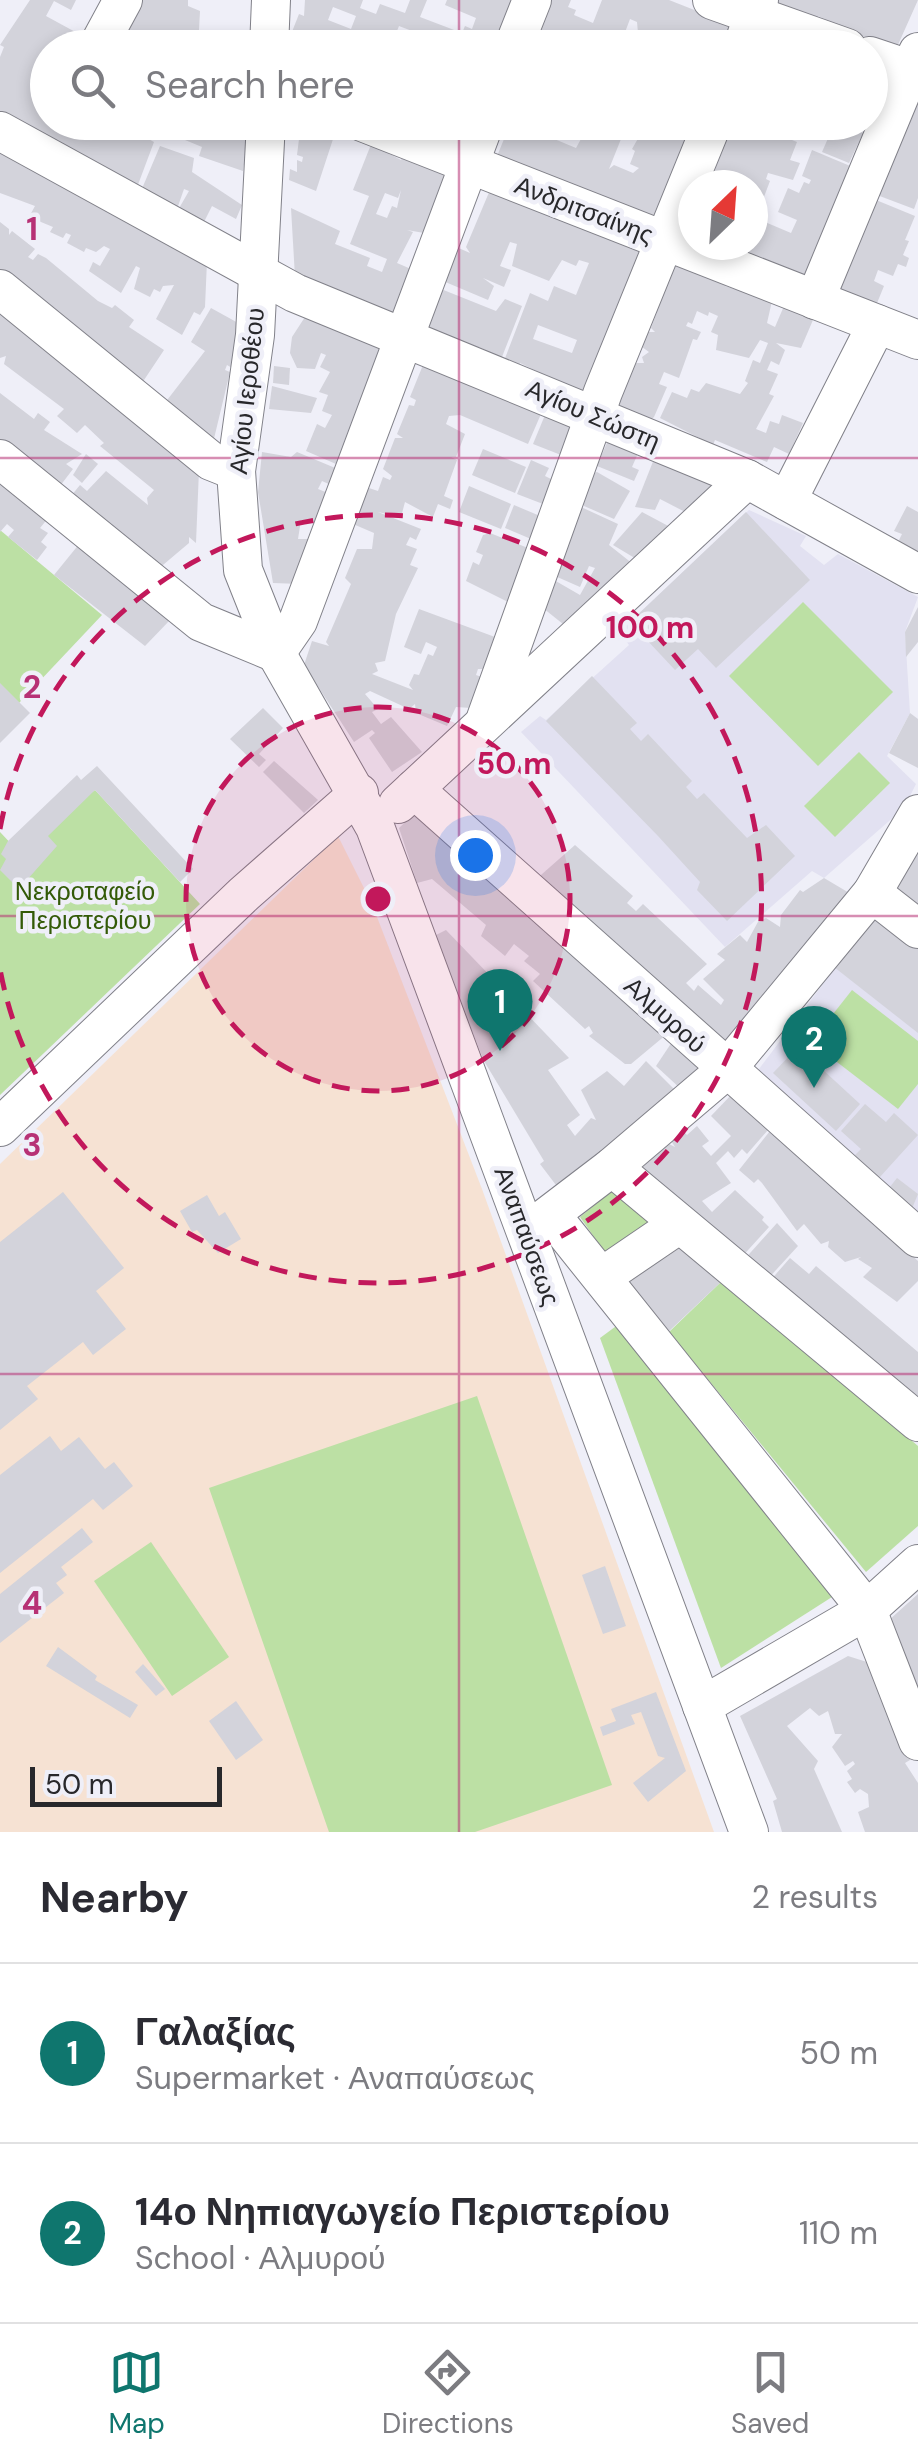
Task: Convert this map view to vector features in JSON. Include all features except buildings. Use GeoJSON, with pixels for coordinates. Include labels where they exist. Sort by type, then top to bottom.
{"type":"FeatureCollection","features":[{"type":"Feature","properties":{"kind":"street"},"geometry":{"type":"LineString","coordinates":[[107,30],[123,0]]}},
{"type":"Feature","properties":{"kind":"street"},"geometry":{"type":"LineString","coordinates":[[521,30],[532,0]]}},
{"type":"Feature","properties":{"kind":"street"},"geometry":{"type":"LineString","coordinates":[[712,0],[752,21],[784,30]]}},
{"type":"Feature","properties":{"kind":"street"},"geometry":{"type":"LineString","coordinates":[[888,60],[916,65],[888,130]]}},
{"type":"Feature","properties":{"kind":"street","name":"Αγίου Σώστη"},"geometry":{"type":"LineString","coordinates":[[0,131],[258,274],[747,479],[918,574]]}},
{"type":"Feature","properties":{"kind":"street","name":"Αγίου Ιεροθέου"},"geometry":{"type":"LineString","coordinates":[[265,140],[252,366],[236,471],[243,570],[276,653]]}},
{"type":"Feature","properties":{"kind":"street","name":"Ανδριτσαίνης"},"geometry":{"type":"LineString","coordinates":[[406,140],[918,340]]}},
{"type":"Feature","properties":{"kind":"street"},"geometry":{"type":"LineString","coordinates":[[0,459],[201,622],[276,653],[298,622],[478,140]]}},
{"type":"Feature","properties":{"kind":"street"},"geometry":{"type":"LineString","coordinates":[[486,718],[596,416],[706,140]]}},
{"type":"Feature","properties":{"kind":"street"},"geometry":{"type":"LineString","coordinates":[[815,300],[884,140]]}},
{"type":"Feature","properties":{"kind":"street"},"geometry":{"type":"LineString","coordinates":[[0,289],[211,460],[236,471]]}},
{"type":"Feature","properties":{"kind":"street"},"geometry":{"type":"LineString","coordinates":[[787,501],[877,324]]}},
{"type":"Feature","properties":{"kind":"street"},"geometry":{"type":"LineString","coordinates":[[375,827],[486,718],[560,657],[747,479]]}},
{"type":"Feature","properties":{"kind":"street"},"geometry":{"type":"LineString","coordinates":[[519,629],[560,657]]}},
{"type":"Feature","properties":{"kind":"street","name":"Αναπαύσεως"},"geometry":{"type":"LineString","coordinates":[[276,653],[375,827],[539,1224],[702,1706],[749,1832]]}},
{"type":"Feature","properties":{"kind":"street","name":"Αλμυρού"},"geometry":{"type":"LineString","coordinates":[[414,788],[918,1238]]}},
{"type":"Feature","properties":{"kind":"street"},"geometry":{"type":"LineString","coordinates":[[0,1127],[244,894],[359,793]]}},
{"type":"Feature","properties":{"kind":"street"},"geometry":{"type":"LineString","coordinates":[[918,814],[872,893],[726,1070],[539,1224],[599,1273],[867,1610],[918,1741]]}},
{"type":"Feature","properties":{"kind":"street"},"geometry":{"type":"LineString","coordinates":[[872,893],[918,929]]}},
{"type":"Feature","properties":{"kind":"street"},"geometry":{"type":"LineString","coordinates":[[612,1167],[918,1422]]}},
{"type":"Feature","properties":{"kind":"street"},"geometry":{"type":"LineString","coordinates":[[599,1273],[609,1272],[678,1224]]}},
{"type":"Feature","properties":{"kind":"street"},"geometry":{"type":"LineString","coordinates":[[702,1706],[867,1610],[918,1564]]}},
{"type":"Feature","properties":{"kind":"shaded area"},"geometry":{"type":"Polygon","coordinates":[[[749,510],[806,536],[800,546],[824,565],[838,554],[918,597],[905,632],[910,713],[887,756],[916,784],[904,808],[824,878],[812,871],[725,947],[521,732],[540,716],[546,720],[629,645],[619,632],[749,510]]]}},
{"type":"Feature","properties":{"kind":"shaded area"},"geometry":{"type":"Polygon","coordinates":[[[338,836],[372,904],[482,1189],[714,1832],[0,1832],[0,1164],[338,836]]]}},
{"type":"Feature","properties":{"kind":"shaded area"},"geometry":{"type":"Polygon","coordinates":[[[875,915],[918,948],[918,1221],[761,1077],[759,1069],[875,915]]]}},
{"type":"Feature","properties":{"kind":"green space"},"geometry":{"type":"Polygon","coordinates":[[[0,530],[102,615],[19,703],[0,713],[0,530]]]}},
{"type":"Feature","properties":{"kind":"green space"},"geometry":{"type":"Polygon","coordinates":[[[803,602],[893,692],[818,766],[729,676],[803,602]]]}},
{"type":"Feature","properties":{"kind":"green space"},"geometry":{"type":"Polygon","coordinates":[[[859,752],[890,783],[835,837],[804,806],[859,752]]]}},
{"type":"Feature","properties":{"kind":"green space","name":"Νεκροταφείο Περιστερίου"},"geometry":{"type":"Polygon","coordinates":[[[95,790],[200,904],[0,1095],[0,832],[16,849],[95,790]]]}},
{"type":"Feature","properties":{"kind":"green space"},"geometry":{"type":"Polygon","coordinates":[[[852,990],[918,1041],[918,1084],[898,1109],[811,1042],[852,990]]]}},
{"type":"Feature","properties":{"kind":"green space"},"geometry":{"type":"Polygon","coordinates":[[[614,1189],[657,1225],[608,1257],[580,1217],[614,1189]]]}},
{"type":"Feature","properties":{"kind":"green space"},"geometry":{"type":"Polygon","coordinates":[[[723,1280],[918,1446],[918,1526],[866,1572],[669,1332],[723,1280]]]}},
{"type":"Feature","properties":{"kind":"green space"},"geometry":{"type":"Polygon","coordinates":[[[619,1324],[832,1597],[721,1668],[600,1338],[619,1324]]]}},
{"type":"Feature","properties":{"kind":"green space"},"geometry":{"type":"Polygon","coordinates":[[[477,1396],[612,1785],[475,1832],[329,1832],[209,1488],[477,1396]]]}},
{"type":"Feature","properties":{"kind":"green space"},"geometry":{"type":"Polygon","coordinates":[[[151,1542],[229,1657],[172,1696],[94,1581],[151,1542]]]}},
{"type":"Feature","properties":{"kind":"place","name":"Γαλαξίας"},"geometry":{"type":"Point","coordinates":[500,1051]}},
{"type":"Feature","properties":{"kind":"place","name":"14ο Νηπιαγωγείο Περιστερίου"},"geometry":{"type":"Point","coordinates":[814,1088]}}]}
